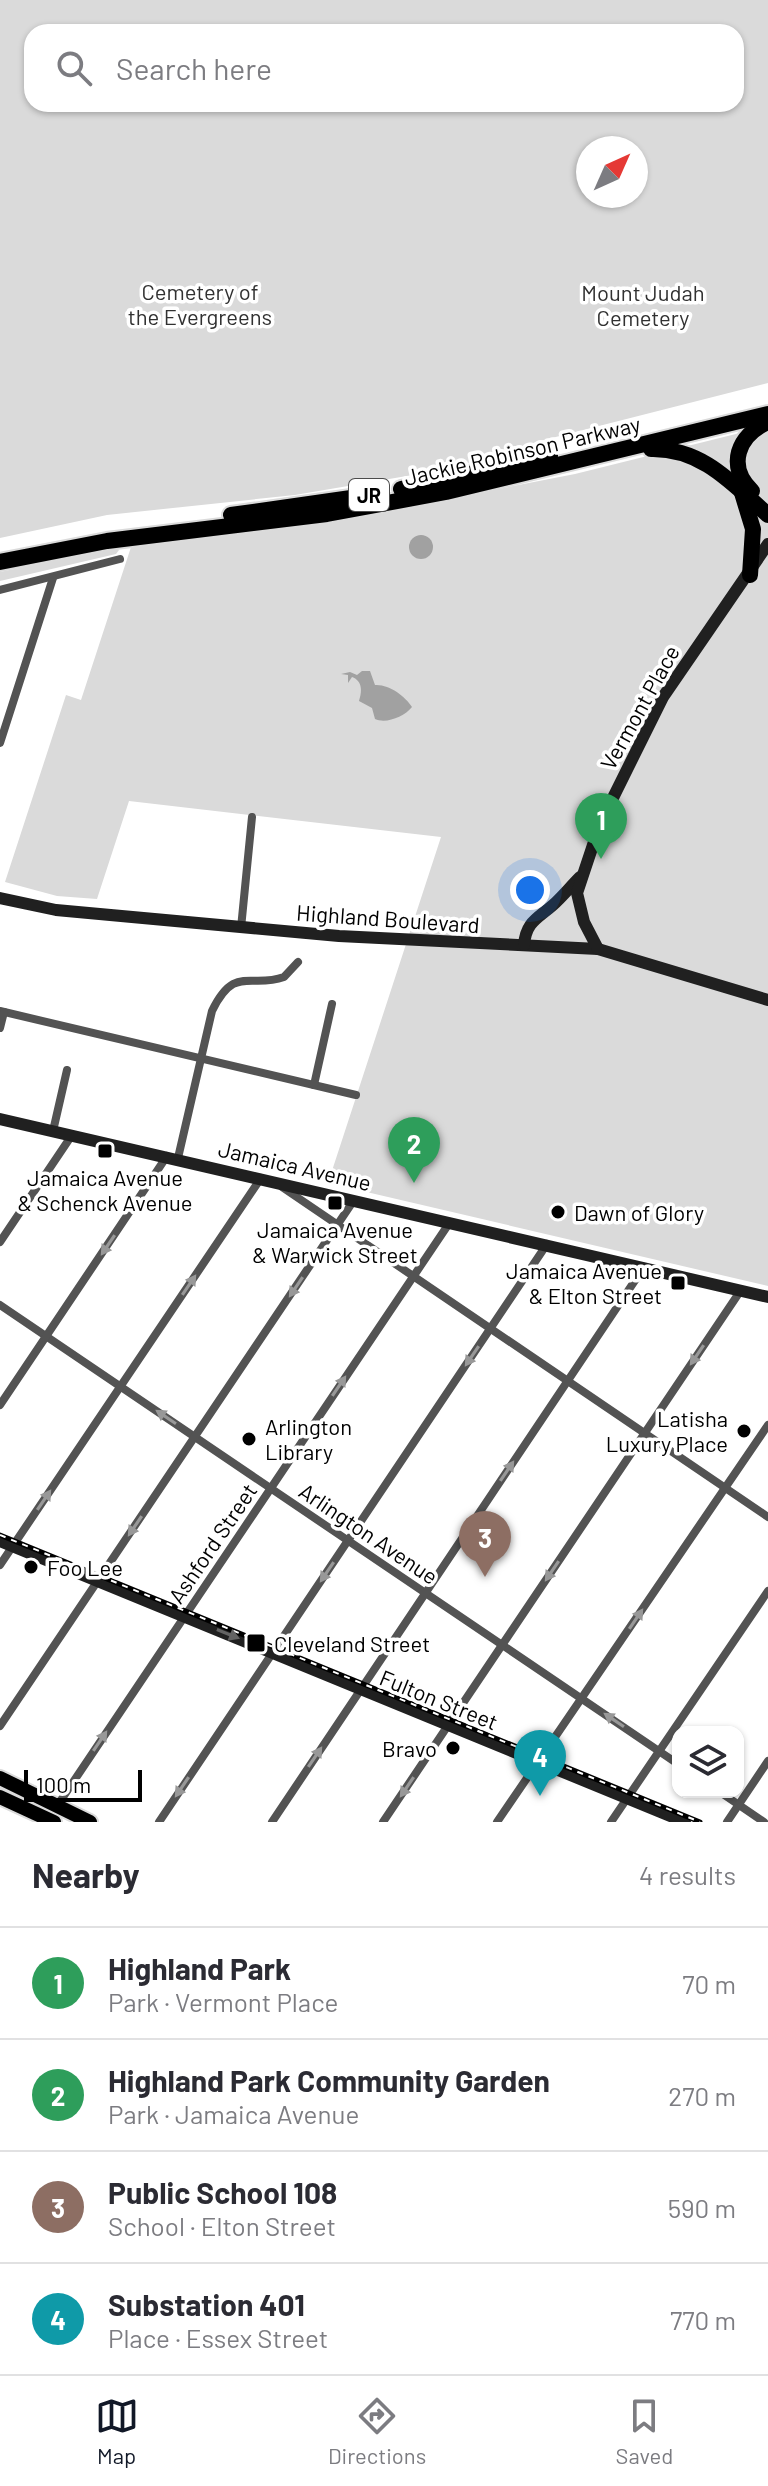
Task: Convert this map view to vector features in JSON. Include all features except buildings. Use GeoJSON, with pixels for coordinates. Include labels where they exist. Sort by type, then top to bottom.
{"type":"FeatureCollection","features":[{"type":"Feature","properties":{"kind":"highway","name":"Jackie Robinson Parkway"},"geometry":{"type":"LineString","coordinates":[[0,551],[412,487],[768,404]]}},
{"type":"Feature","properties":{"kind":"highway","name":"Jackie Robinson Parkway"},"geometry":{"type":"LineString","coordinates":[[0,562],[107,541],[342,511],[446,492],[768,414]]}},
{"type":"Feature","properties":{"kind":"highway"},"geometry":{"type":"LineString","coordinates":[[768,422],[746,435],[737,455],[741,477],[768,515]]}},
{"type":"Feature","properties":{"kind":"highway"},"geometry":{"type":"LineString","coordinates":[[621,450],[664,449],[687,454],[716,468],[758,497]]}},
{"type":"Feature","properties":{"kind":"highway"},"geometry":{"type":"LineString","coordinates":[[750,575],[758,497]]}},
{"type":"Feature","properties":{"kind":"main road","name":"Vermont Place"},"geometry":{"type":"LineString","coordinates":[[598,949],[577,905],[580,877],[629,760],[663,697],[750,575],[768,544]]}},
{"type":"Feature","properties":{"kind":"main road"},"geometry":{"type":"LineString","coordinates":[[524,945],[525,933],[533,919],[552,906],[580,877]]}},
{"type":"Feature","properties":{"kind":"main road","name":"Highland Boulevard"},"geometry":{"type":"LineString","coordinates":[[0,898],[56,910],[241,928],[409,942],[598,949],[768,1000]]}},
{"type":"Feature","properties":{"kind":"main road","name":"Jamaica Avenue"},"geometry":{"type":"LineString","coordinates":[[0,1119],[768,1297]]}},
{"type":"Feature","properties":{"kind":"main road","name":"Fulton Street"},"geometry":{"type":"LineString","coordinates":[[0,1541],[685,1822]]}},
{"type":"Feature","properties":{"kind":"main road"},"geometry":{"type":"LineString","coordinates":[[0,1778],[90,1822]]}},
{"type":"Feature","properties":{"kind":"main road"},"geometry":{"type":"LineString","coordinates":[[0,1797],[38,1819],[54,1822]]}},
{"type":"Feature","properties":{"kind":"street"},"geometry":{"type":"LineString","coordinates":[[0,590],[120,559]]}},
{"type":"Feature","properties":{"kind":"street"},"geometry":{"type":"LineString","coordinates":[[0,743],[53,578]]}},
{"type":"Feature","properties":{"kind":"street"},"geometry":{"type":"LineString","coordinates":[[241,928],[252,817]]}},
{"type":"Feature","properties":{"kind":"street"},"geometry":{"type":"LineString","coordinates":[[0,1405],[172,1157],[212,1011],[223,992],[240,981],[279,979],[298,962]]}},
{"type":"Feature","properties":{"kind":"street"},"geometry":{"type":"LineString","coordinates":[[314,1085],[332,1004]]}},
{"type":"Feature","properties":{"kind":"street"},"geometry":{"type":"LineString","coordinates":[[0,1028],[2,1012],[356,1095]]}},
{"type":"Feature","properties":{"kind":"street"},"geometry":{"type":"LineString","coordinates":[[53,1131],[67,1070]]}},
{"type":"Feature","properties":{"kind":"street"},"geometry":{"type":"LineString","coordinates":[[0,1242],[72,1135]]}},
{"type":"Feature","properties":{"kind":"street"},"geometry":{"type":"LineString","coordinates":[[0,1565],[266,1179],[768,1517]]}},
{"type":"Feature","properties":{"kind":"street"},"geometry":{"type":"LineString","coordinates":[[0,1726],[355,1199]]}},
{"type":"Feature","properties":{"kind":"street","name":"Ashford Street"},"geometry":{"type":"LineString","coordinates":[[57,1806],[450,1222]]}},
{"type":"Feature","properties":{"kind":"street"},"geometry":{"type":"LineString","coordinates":[[159,1822],[547,1244]]}},
{"type":"Feature","properties":{"kind":"street"},"geometry":{"type":"LineString","coordinates":[[272,1822],[644,1267]]}},
{"type":"Feature","properties":{"kind":"street"},"geometry":{"type":"LineString","coordinates":[[383,1822],[741,1290]]}},
{"type":"Feature","properties":{"kind":"street","name":"Arlington Avenue"},"geometry":{"type":"LineString","coordinates":[[0,1305],[672,1760]]}},
{"type":"Feature","properties":{"kind":"street"},"geometry":{"type":"LineString","coordinates":[[497,1822],[768,1425]]}},
{"type":"Feature","properties":{"kind":"street"},"geometry":{"type":"LineString","coordinates":[[611,1822],[768,1591]]}},
{"type":"Feature","properties":{"kind":"street"},"geometry":{"type":"LineString","coordinates":[[727,1822],[768,1761]]}},
{"type":"Feature","properties":{"kind":"street"},"geometry":{"type":"LineString","coordinates":[[729,1798],[764,1822]]}},
{"type":"Feature","properties":{"kind":"green space","name":"Cemetery of the Evergreens"},"geometry":{"type":"Polygon","coordinates":[[[0,0],[768,0],[768,383],[540,441],[448,469],[295,495],[107,515],[0,538],[0,0]]]}},
{"type":"Feature","properties":{"kind":"green space"},"geometry":{"type":"Polygon","coordinates":[[[768,426],[768,1286],[328,1183],[441,837],[129,801],[97,899],[57,896],[5,882],[66,695],[81,700],[131,547],[335,521],[575,474],[768,426]]]}},
{"type":"Feature","properties":{"kind":"green space"},"geometry":{"type":"Polygon","coordinates":[[[114,548],[119,550],[116,554],[0,581],[0,572],[114,548]]]}},
{"type":"Feature","properties":{"kind":"shaded area"},"geometry":{"type":"Polygon","coordinates":[[[421,535],[429,539],[433,547],[429,555],[421,559],[413,555],[409,547],[413,539],[421,535]]]}},
{"type":"Feature","properties":{"kind":"shaded area"},"geometry":{"type":"Polygon","coordinates":[[[370,671],[375,685],[386,686],[412,707],[395,719],[375,719],[372,708],[359,701],[361,691],[358,681],[352,677],[348,683],[348,675],[341,674],[350,672],[357,675],[370,671]]]}},
{"type":"Feature","properties":{"kind":"railway"},"geometry":{"type":"LineString","coordinates":[[0,1535],[700,1822]]}},
{"type":"Feature","properties":{"kind":"place","name":"Highland Park"},"geometry":{"type":"Point","coordinates":[601,859]}},
{"type":"Feature","properties":{"kind":"place","name":"Jamaica Avenue & Schenck Avenue"},"geometry":{"type":"Point","coordinates":[105,1151]}},
{"type":"Feature","properties":{"kind":"place","name":"Highland Park Community Garden"},"geometry":{"type":"Point","coordinates":[414,1183]}},
{"type":"Feature","properties":{"kind":"place","name":"Jamaica Avenue & Warwick Street"},"geometry":{"type":"Point","coordinates":[335,1203]}},
{"type":"Feature","properties":{"kind":"place","name":"Dawn of Glory"},"geometry":{"type":"Point","coordinates":[558,1212]}},
{"type":"Feature","properties":{"kind":"place","name":"Jamaica Avenue & Elton Street"},"geometry":{"type":"Point","coordinates":[678,1283]}},
{"type":"Feature","properties":{"kind":"place","name":"Latisha Luxury Place"},"geometry":{"type":"Point","coordinates":[744,1431]}},
{"type":"Feature","properties":{"kind":"place","name":"Arlington Library"},"geometry":{"type":"Point","coordinates":[249,1439]}},
{"type":"Feature","properties":{"kind":"place","name":"Foo Lee"},"geometry":{"type":"Point","coordinates":[31,1567]}},
{"type":"Feature","properties":{"kind":"place","name":"Public School 108"},"geometry":{"type":"Point","coordinates":[485,1577]}},
{"type":"Feature","properties":{"kind":"place","name":"Cleveland Street"},"geometry":{"type":"Point","coordinates":[256,1643]}},
{"type":"Feature","properties":{"kind":"place","name":"Bravo"},"geometry":{"type":"Point","coordinates":[453,1748]}},
{"type":"Feature","properties":{"kind":"place","name":"Substation 401"},"geometry":{"type":"Point","coordinates":[540,1796]}},
{"type":"Feature","properties":{"kind":"park label","name":"Mount Judah Cemetery"},"geometry":{"type":"Point","coordinates":[643,304]}}]}
